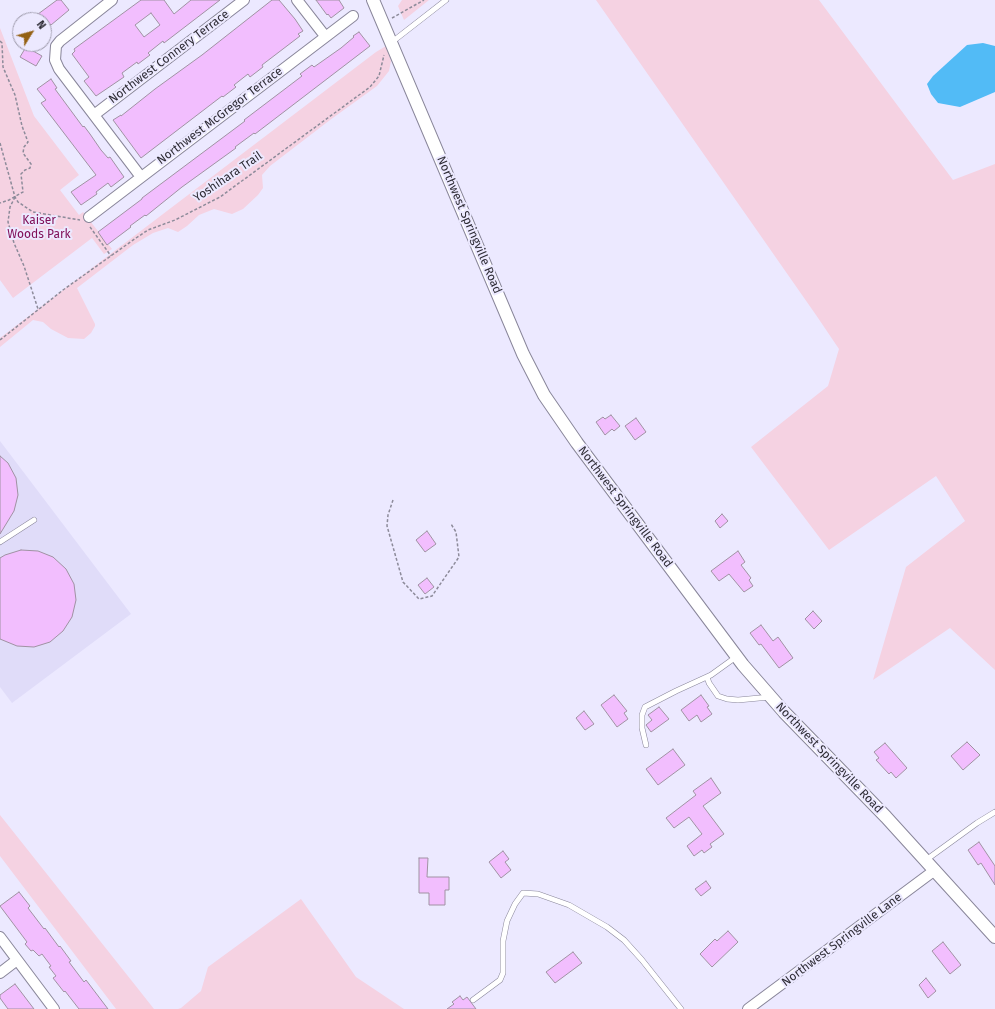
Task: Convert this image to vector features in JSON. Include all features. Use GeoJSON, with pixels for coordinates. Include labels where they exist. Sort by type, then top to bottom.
{"type":"FeatureCollection","features":[{"type":"Feature","properties":{"kind":"street"},"geometry":{"type":"LineString","coordinates":[[112,0],[63,38],[56,46],[55,60],[59,69],[141,177]]}},
{"type":"Feature","properties":{"kind":"street","name":"Northwest Connery Terrace"},"geometry":{"type":"LineString","coordinates":[[94,115],[244,0]]}},
{"type":"Feature","properties":{"kind":"street"},"geometry":{"type":"LineString","coordinates":[[297,0],[325,36]]}},
{"type":"Feature","properties":{"kind":"street","name":"Northwest Springville Road"},"geometry":{"type":"LineString","coordinates":[[373,0],[387,46],[523,354],[538,384],[577,443],[737,657],[771,697],[926,860],[995,937]]}},
{"type":"Feature","properties":{"kind":"street","name":"Northwest McGregor Terrace"},"geometry":{"type":"LineString","coordinates":[[87,221],[141,177],[353,16]]}},
{"type":"Feature","properties":{"kind":"street","name":"Northwest Springville Lane"},"geometry":{"type":"LineString","coordinates":[[748,1009],[935,870]]}},
{"type":"Feature","properties":{"kind":"street"},"geometry":{"type":"LineString","coordinates":[[0,937],[54,1009]]}},
{"type":"Feature","properties":{"kind":"street"},"geometry":{"type":"LineString","coordinates":[[0,973],[17,960]]}},
{"type":"Feature","properties":{"kind":"lane"},"geometry":{"type":"LineString","coordinates":[[387,46],[446,0]]}},
{"type":"Feature","properties":{"kind":"lane"},"geometry":{"type":"LineString","coordinates":[[0,542],[34,520]]}},
{"type":"Feature","properties":{"kind":"lane"},"geometry":{"type":"LineString","coordinates":[[646,745],[642,728],[642,715],[645,707],[707,677],[737,657]]}},
{"type":"Feature","properties":{"kind":"lane"},"geometry":{"type":"LineString","coordinates":[[707,677],[709,683],[718,696],[727,699],[738,700],[771,697]]}},
{"type":"Feature","properties":{"kind":"lane"},"geometry":{"type":"LineString","coordinates":[[926,860],[977,822],[995,812]]}},
{"type":"Feature","properties":{"kind":"lane"},"geometry":{"type":"LineString","coordinates":[[473,1000],[500,980],[503,973],[503,941],[507,921],[515,904],[523,893],[538,894],[569,905],[607,927],[624,940],[642,960],[680,1009]]}},
{"type":"Feature","properties":{"kind":"path"},"geometry":{"type":"LineString","coordinates":[[392,17],[424,0]]}},
{"type":"Feature","properties":{"kind":"path"},"geometry":{"type":"LineString","coordinates":[[0,41],[2,43],[3,67],[16,95],[22,126],[28,142],[24,147],[23,153],[31,164],[30,168],[21,174],[23,192],[0,203]]}},
{"type":"Feature","properties":{"kind":"path","name":"Yoshihara Trail"},"geometry":{"type":"LineString","coordinates":[[0,340],[63,290],[142,234],[175,220],[220,197],[370,87],[379,76],[387,46]]}},
{"type":"Feature","properties":{"kind":"path"},"geometry":{"type":"LineString","coordinates":[[0,143],[15,197],[26,208],[33,212],[87,221],[112,256]]}},
{"type":"Feature","properties":{"kind":"path"},"geometry":{"type":"LineString","coordinates":[[15,197],[10,207],[8,222],[38,310]]}},
{"type":"Feature","properties":{"kind":"path"},"geometry":{"type":"LineString","coordinates":[[393,500],[388,515],[387,526],[403,582],[419,599],[432,596],[459,557],[456,532],[451,524]]}},
{"type":"Feature","properties":{"kind":"shaded area"},"geometry":{"type":"Polygon","coordinates":[[[0,441],[131,614],[12,703],[0,687],[0,441]]]}},
{"type":"Feature","properties":{"kind":"green space"},"geometry":{"type":"Polygon","coordinates":[[[402,0],[429,0],[404,20],[398,6],[402,0]]]}},
{"type":"Feature","properties":{"kind":"green space"},"geometry":{"type":"Polygon","coordinates":[[[596,0],[819,0],[953,180],[995,164],[995,670],[950,628],[873,680],[906,567],[965,521],[936,476],[829,550],[751,447],[828,386],[839,349],[596,0]]]}},
{"type":"Feature","properties":{"kind":"green space","name":"Kaiser Woods Park"},"geometry":{"type":"Polygon","coordinates":[[[0,28],[34,116],[79,175],[60,190],[79,215],[83,212],[112,249],[104,254],[92,238],[13,298],[0,280],[0,28]]]}},
{"type":"Feature","properties":{"kind":"green space"},"geometry":{"type":"Polygon","coordinates":[[[386,46],[391,61],[389,71],[377,86],[270,166],[262,175],[263,188],[258,195],[243,209],[232,214],[214,209],[199,215],[178,232],[168,228],[153,233],[133,245],[77,288],[95,324],[91,333],[84,339],[68,338],[51,329],[43,322],[33,320],[0,347],[0,338],[376,52],[386,46]]]}},
{"type":"Feature","properties":{"kind":"green space"},"geometry":{"type":"Polygon","coordinates":[[[0,815],[154,1009],[116,1009],[0,856],[0,815]]]}},
{"type":"Feature","properties":{"kind":"green space"},"geometry":{"type":"Polygon","coordinates":[[[301,899],[356,977],[404,1009],[178,1009],[201,991],[208,967],[301,899]]]}},
{"type":"Feature","properties":{"kind":"water"},"geometry":{"type":"Polygon","coordinates":[[[983,43],[995,46],[995,92],[960,107],[938,103],[931,94],[927,84],[933,76],[967,45],[983,43]]]}},
{"type":"Feature","properties":{"kind":"building"},"geometry":{"type":"Polygon","coordinates":[[[57,0],[61,0],[69,10],[52,24],[52,12],[41,12],[57,0]]]}},
{"type":"Feature","properties":{"kind":"building"},"geometry":{"type":"Polygon","coordinates":[[[141,0],[164,0],[174,14],[191,0],[220,0],[164,43],[163,41],[148,53],[150,55],[122,73],[124,77],[96,96],[84,81],[89,77],[72,54],[75,51],[74,49],[141,0]],[[151,13],[135,25],[144,37],[160,25],[151,13]]]}},
{"type":"Feature","properties":{"kind":"building"},"geometry":{"type":"Polygon","coordinates":[[[272,0],[279,0],[295,19],[303,31],[298,34],[300,36],[262,65],[263,67],[250,77],[248,74],[234,85],[236,87],[141,158],[113,120],[121,116],[202,55],[272,0]]]}},
{"type":"Feature","properties":{"kind":"building"},"geometry":{"type":"Polygon","coordinates":[[[316,0],[339,0],[344,8],[331,18],[316,0]]]}},
{"type":"Feature","properties":{"kind":"building"},"geometry":{"type":"Polygon","coordinates":[[[359,32],[370,46],[255,134],[254,133],[235,147],[236,148],[182,187],[146,216],[145,215],[130,226],[131,227],[107,245],[98,232],[245,121],[244,120],[302,76],[300,74],[312,65],[314,67],[341,48],[359,32]]]}},
{"type":"Feature","properties":{"kind":"building"},"geometry":{"type":"Polygon","coordinates":[[[23,52],[35,52],[42,56],[36,66],[20,57],[23,52]]]}},
{"type":"Feature","properties":{"kind":"building"},"geometry":{"type":"Polygon","coordinates":[[[51,79],[57,88],[55,89],[83,127],[84,126],[108,158],[110,157],[124,177],[111,187],[108,183],[96,192],[97,194],[81,205],[71,192],[96,175],[41,103],[46,100],[37,89],[51,79]]]}},
{"type":"Feature","properties":{"kind":"building"},"geometry":{"type":"Polygon","coordinates":[[[611,415],[620,426],[614,431],[612,429],[605,435],[596,422],[603,417],[605,419],[611,415]]]}},
{"type":"Feature","properties":{"kind":"building"},"geometry":{"type":"Polygon","coordinates":[[[636,418],[646,432],[635,440],[625,426],[636,418]]]}},
{"type":"Feature","properties":{"kind":"building"},"geometry":{"type":"Polygon","coordinates":[[[0,456],[8,463],[16,478],[18,495],[14,511],[0,534],[0,456]]]}},
{"type":"Feature","properties":{"kind":"building"},"geometry":{"type":"Polygon","coordinates":[[[722,514],[728,521],[720,528],[715,521],[722,514]]]}},
{"type":"Feature","properties":{"kind":"building"},"geometry":{"type":"Polygon","coordinates":[[[427,531],[436,544],[425,552],[416,540],[427,531]]]}},
{"type":"Feature","properties":{"kind":"building"},"geometry":{"type":"Polygon","coordinates":[[[21,550],[38,551],[53,557],[66,569],[74,584],[76,600],[72,617],[63,631],[50,642],[34,647],[17,646],[0,639],[0,558],[21,550]]]}},
{"type":"Feature","properties":{"kind":"building"},"geometry":{"type":"Polygon","coordinates":[[[738,551],[745,562],[741,565],[751,578],[749,580],[753,586],[744,592],[729,574],[719,581],[711,571],[738,551]]]}},
{"type":"Feature","properties":{"kind":"building"},"geometry":{"type":"Polygon","coordinates":[[[427,578],[434,587],[425,594],[418,585],[427,578]]]}},
{"type":"Feature","properties":{"kind":"building"},"geometry":{"type":"Polygon","coordinates":[[[813,611],[822,621],[814,629],[805,619],[813,611]]]}},
{"type":"Feature","properties":{"kind":"building"},"geometry":{"type":"Polygon","coordinates":[[[761,625],[773,641],[778,637],[793,658],[779,668],[761,644],[759,645],[750,633],[761,625]]]}},
{"type":"Feature","properties":{"kind":"building"},"geometry":{"type":"Polygon","coordinates":[[[614,695],[627,711],[624,713],[628,719],[617,727],[601,705],[614,695]]]}},
{"type":"Feature","properties":{"kind":"building"},"geometry":{"type":"Polygon","coordinates":[[[701,695],[709,706],[707,707],[712,714],[701,722],[697,715],[689,721],[681,710],[701,695]]]}},
{"type":"Feature","properties":{"kind":"building"},"geometry":{"type":"Polygon","coordinates":[[[659,707],[669,719],[651,732],[646,725],[652,720],[648,715],[659,707]]]}},
{"type":"Feature","properties":{"kind":"building"},"geometry":{"type":"Polygon","coordinates":[[[584,711],[594,724],[585,730],[576,718],[584,711]]]}},
{"type":"Feature","properties":{"kind":"building"},"geometry":{"type":"Polygon","coordinates":[[[967,742],[980,755],[963,770],[951,756],[967,742]]]}},
{"type":"Feature","properties":{"kind":"building"},"geometry":{"type":"Polygon","coordinates":[[[885,743],[907,768],[896,778],[891,772],[889,774],[876,760],[879,758],[874,752],[885,743]]]}},
{"type":"Feature","properties":{"kind":"building"},"geometry":{"type":"Polygon","coordinates":[[[673,749],[685,765],[658,785],[646,769],[673,749]]]}},
{"type":"Feature","properties":{"kind":"building"},"geometry":{"type":"Polygon","coordinates":[[[711,778],[721,793],[703,806],[724,834],[710,844],[712,847],[704,853],[702,850],[694,856],[687,846],[702,834],[689,817],[674,828],[666,818],[696,795],[693,791],[711,778]]]}},
{"type":"Feature","properties":{"kind":"building"},"geometry":{"type":"Polygon","coordinates":[[[979,842],[995,866],[995,885],[981,863],[978,865],[968,850],[979,842]]]}},
{"type":"Feature","properties":{"kind":"building"},"geometry":{"type":"Polygon","coordinates":[[[503,851],[509,859],[505,862],[511,870],[501,878],[489,862],[503,851]]]}},
{"type":"Feature","properties":{"kind":"building"},"geometry":{"type":"Polygon","coordinates":[[[419,858],[428,858],[427,877],[449,877],[449,890],[445,890],[445,905],[429,905],[429,893],[419,893],[419,858]]]}},
{"type":"Feature","properties":{"kind":"building"},"geometry":{"type":"Polygon","coordinates":[[[706,881],[711,888],[701,896],[695,889],[706,881]]]}},
{"type":"Feature","properties":{"kind":"building"},"geometry":{"type":"Polygon","coordinates":[[[19,892],[30,906],[28,908],[59,947],[60,946],[71,961],[69,962],[84,982],[86,980],[108,1009],[79,1009],[53,978],[56,976],[42,954],[39,956],[33,950],[31,951],[25,944],[27,942],[0,906],[19,892]]]}},
{"type":"Feature","properties":{"kind":"building"},"geometry":{"type":"Polygon","coordinates":[[[728,931],[738,942],[712,967],[700,954],[715,939],[717,941],[728,931]]]}},
{"type":"Feature","properties":{"kind":"building"},"geometry":{"type":"Polygon","coordinates":[[[943,942],[961,965],[950,974],[932,951],[943,942]]]}},
{"type":"Feature","properties":{"kind":"building"},"geometry":{"type":"Polygon","coordinates":[[[573,952],[582,963],[555,983],[546,972],[573,952]]]}},
{"type":"Feature","properties":{"kind":"building"},"geometry":{"type":"Polygon","coordinates":[[[926,978],[936,991],[928,998],[919,985],[926,978]]]}},
{"type":"Feature","properties":{"kind":"building"},"geometry":{"type":"Polygon","coordinates":[[[15,984],[34,1009],[8,1009],[0,998],[0,995],[15,984]]]}},
{"type":"Feature","properties":{"kind":"building"},"geometry":{"type":"Polygon","coordinates":[[[460,996],[463,1000],[467,997],[476,1009],[447,1009],[454,1004],[452,1002],[460,996]]]}}]}
